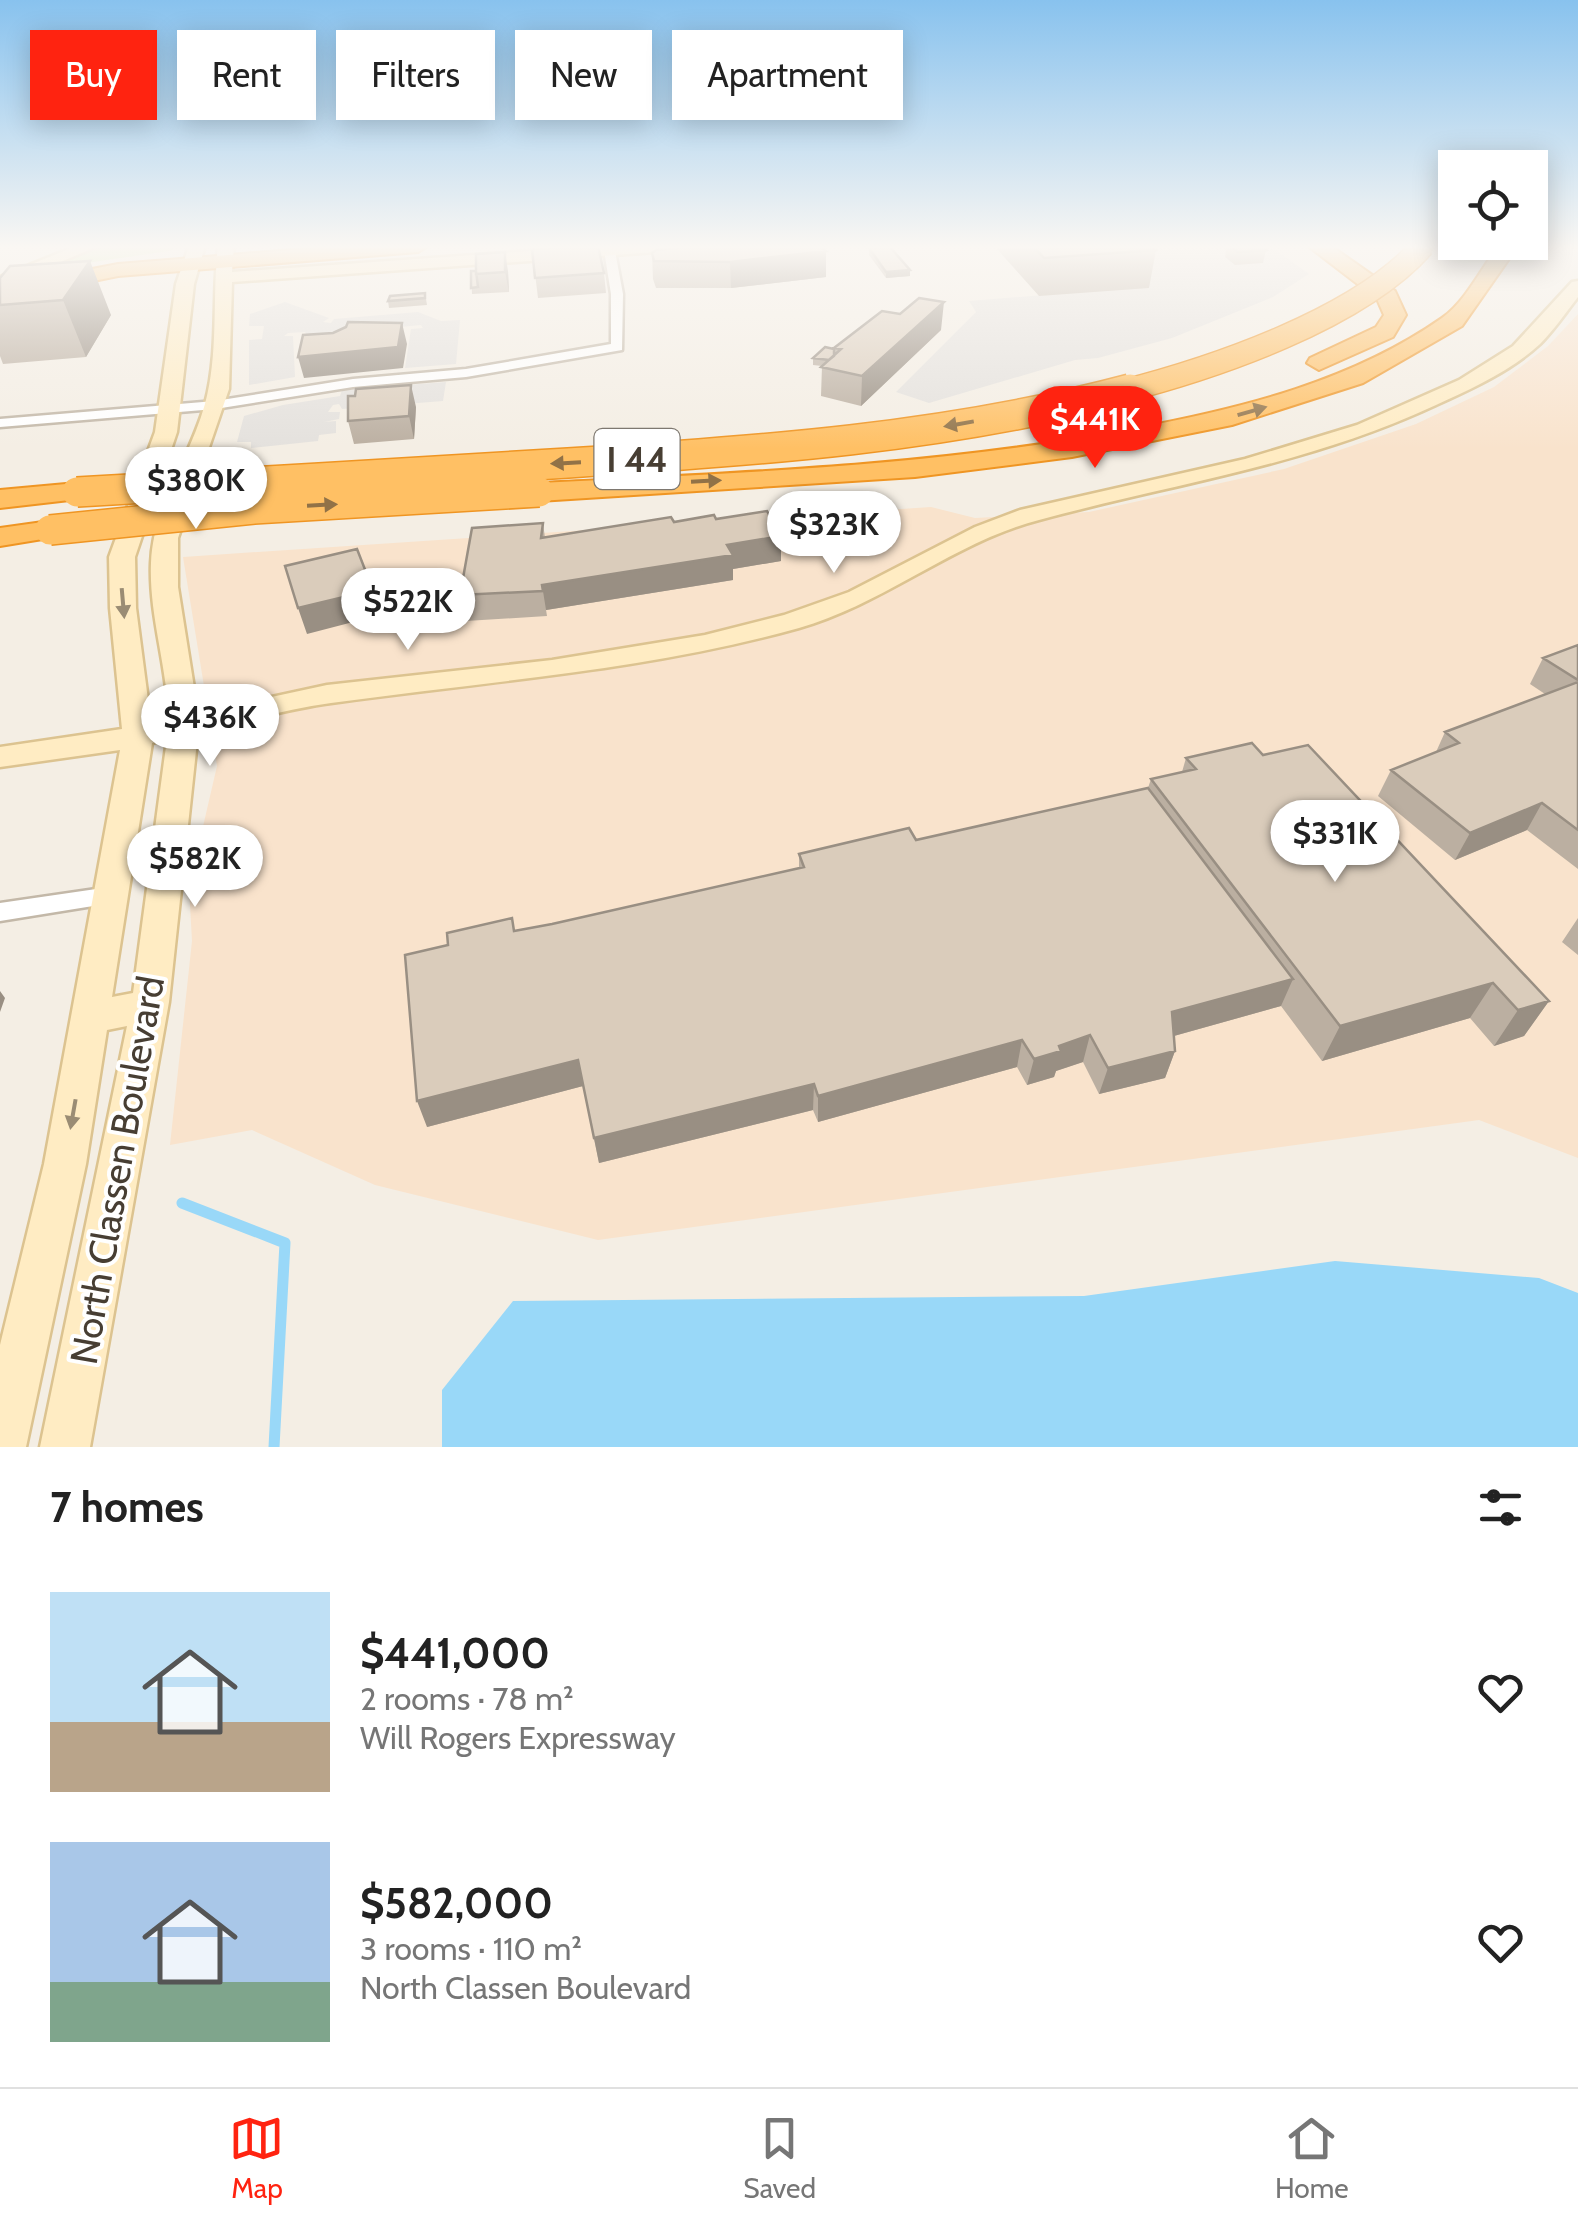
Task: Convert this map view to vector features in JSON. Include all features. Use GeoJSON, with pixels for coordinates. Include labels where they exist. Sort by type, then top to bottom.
{"type":"FeatureCollection","features":[{"type":"Feature","properties":{"kind":"highway"},"geometry":{"type":"LineString","coordinates":[[1190,370],[1298,314]]}},
{"type":"Feature","properties":{"kind":"highway","name":"I 44"},"geometry":{"type":"LineString","coordinates":[[0,499],[829,443],[1034,410],[1190,370],[1332,314]]}},
{"type":"Feature","properties":{"kind":"highway"},"geometry":{"type":"LineString","coordinates":[[845,473],[1088,431],[1235,394],[1328,360],[1385,332],[1394,314]]}},
{"type":"Feature","properties":{"kind":"highway","name":"I 44"},"geometry":{"type":"LineString","coordinates":[[0,536],[254,509],[845,473],[1087,448],[1185,428],[1284,401],[1365,372],[1428,338],[1460,314]]}},
{"type":"Feature","properties":{"kind":"main road","name":"North Classen Boulevard"},"geometry":{"type":"LineString","coordinates":[[0,1447],[65,1164],[138,736],[122,608],[122,557],[158,458],[170,409],[184,314]]}},
{"type":"Feature","properties":{"kind":"main road","name":"North Classen Boulevard"},"geometry":{"type":"LineString","coordinates":[[65,1447],[149,1005],[184,726],[162,576],[166,535],[215,404],[224,314]]}},
{"type":"Feature","properties":{"kind":"main road"},"geometry":{"type":"LineString","coordinates":[[0,756],[138,736],[326,694],[552,669],[705,643],[794,621],[858,598],[984,532],[1028,514],[1250,465],[1365,430],[1466,384],[1534,339],[1555,314]]}},
{"type":"Feature","properties":{"kind":"main road"},"geometry":{"type":"LineString","coordinates":[[90,1018],[149,1005]]}},
{"type":"Feature","properties":{"kind":"street"},"geometry":{"type":"LineString","coordinates":[[0,423],[215,404],[337,385],[466,373],[617,347],[617,314]]}},
{"type":"Feature","properties":{"kind":"street"},"geometry":{"type":"LineString","coordinates":[[0,912],[110,896]]}},
{"type":"Feature","properties":{"kind":"shaded area"},"geometry":{"type":"Polygon","coordinates":[[[250,314],[317,314],[329,318],[323,322],[331,323],[334,319],[400,314],[422,314],[441,321],[460,320],[456,364],[405,368],[411,329],[423,328],[421,325],[307,336],[305,332],[288,333],[284,336],[293,336],[295,377],[249,385],[249,340],[262,339],[264,326],[249,326],[250,314]]]}},
{"type":"Feature","properties":{"kind":"shaded area"},"geometry":{"type":"Polygon","coordinates":[[[974,314],[1232,314],[1172,338],[1098,358],[1075,360],[929,403],[896,392],[974,314]]]}},
{"type":"Feature","properties":{"kind":"shaded area"},"geometry":{"type":"Polygon","coordinates":[[[1578,314],[1578,1158],[1479,1120],[598,1240],[375,1185],[252,1130],[170,1145],[192,941],[189,887],[217,766],[183,557],[931,507],[975,518],[1089,512],[1284,469],[1416,424],[1494,387],[1548,346],[1578,314]]]}},
{"type":"Feature","properties":{"kind":"shaded area"},"geometry":{"type":"Polygon","coordinates":[[[446,382],[443,401],[342,409],[339,404],[333,405],[328,412],[340,412],[339,419],[324,422],[336,421],[336,433],[319,435],[318,441],[251,448],[251,442],[237,442],[244,416],[340,396],[342,390],[446,382]]]}},
{"type":"Feature","properties":{"kind":"water"},"geometry":{"type":"Polygon","coordinates":[[[1335,1261],[1539,1278],[1578,1293],[1578,1447],[442,1447],[442,1390],[513,1301],[1084,1296],[1335,1261]]]}},
{"type":"Feature","properties":{"kind":"building"},"geometry":{"type":"Polygon","coordinates":[[[879,314],[931,314],[862,376],[821,367],[841,349],[834,348],[879,314]]]}},
{"type":"Feature","properties":{"kind":"building"},"geometry":{"type":"Polygon","coordinates":[[[348,322],[402,323],[398,347],[298,357],[303,335],[333,333],[348,322]]]}},
{"type":"Feature","properties":{"kind":"building"},"geometry":{"type":"Polygon","coordinates":[[[825,347],[834,349],[834,356],[829,360],[813,358],[825,347]]]}},
{"type":"Feature","properties":{"kind":"building"},"geometry":{"type":"Polygon","coordinates":[[[411,385],[409,416],[348,421],[348,396],[355,396],[356,389],[411,385]]]}},
{"type":"Feature","properties":{"kind":"building"},"geometry":{"type":"Polygon","coordinates":[[[767,511],[781,536],[727,545],[733,555],[542,585],[543,591],[460,595],[472,528],[543,523],[541,538],[671,517],[674,522],[767,511]]]}},
{"type":"Feature","properties":{"kind":"building"},"geometry":{"type":"Polygon","coordinates":[[[357,549],[373,590],[298,608],[285,566],[357,549]]]}},
{"type":"Feature","properties":{"kind":"building"},"geometry":{"type":"Polygon","coordinates":[[[1578,645],[1578,680],[1543,658],[1578,645]]]}},
{"type":"Feature","properties":{"kind":"building"},"geometry":{"type":"Polygon","coordinates":[[[1578,682],[1578,830],[1542,803],[1470,833],[1391,770],[1459,743],[1445,732],[1578,682]]]}},
{"type":"Feature","properties":{"kind":"building"},"geometry":{"type":"Polygon","coordinates":[[[1252,743],[1263,755],[1308,745],[1549,1001],[1518,1010],[1493,983],[1340,1026],[1151,779],[1196,769],[1186,758],[1252,743]]]}},
{"type":"Feature","properties":{"kind":"building"},"geometry":{"type":"Polygon","coordinates":[[[1148,788],[1293,979],[1172,1012],[1175,1051],[1108,1068],[1090,1035],[1059,1046],[1061,1051],[1034,1059],[1022,1040],[818,1096],[814,1084],[594,1138],[578,1060],[417,1101],[405,955],[448,945],[447,933],[512,918],[514,931],[552,924],[804,867],[799,854],[909,828],[916,840],[1148,788]]]}},
{"type":"Feature","properties":{"kind":"waterway"},"geometry":{"type":"LineString","coordinates":[[182,1203],[285,1243],[274,1447]]}}]}
